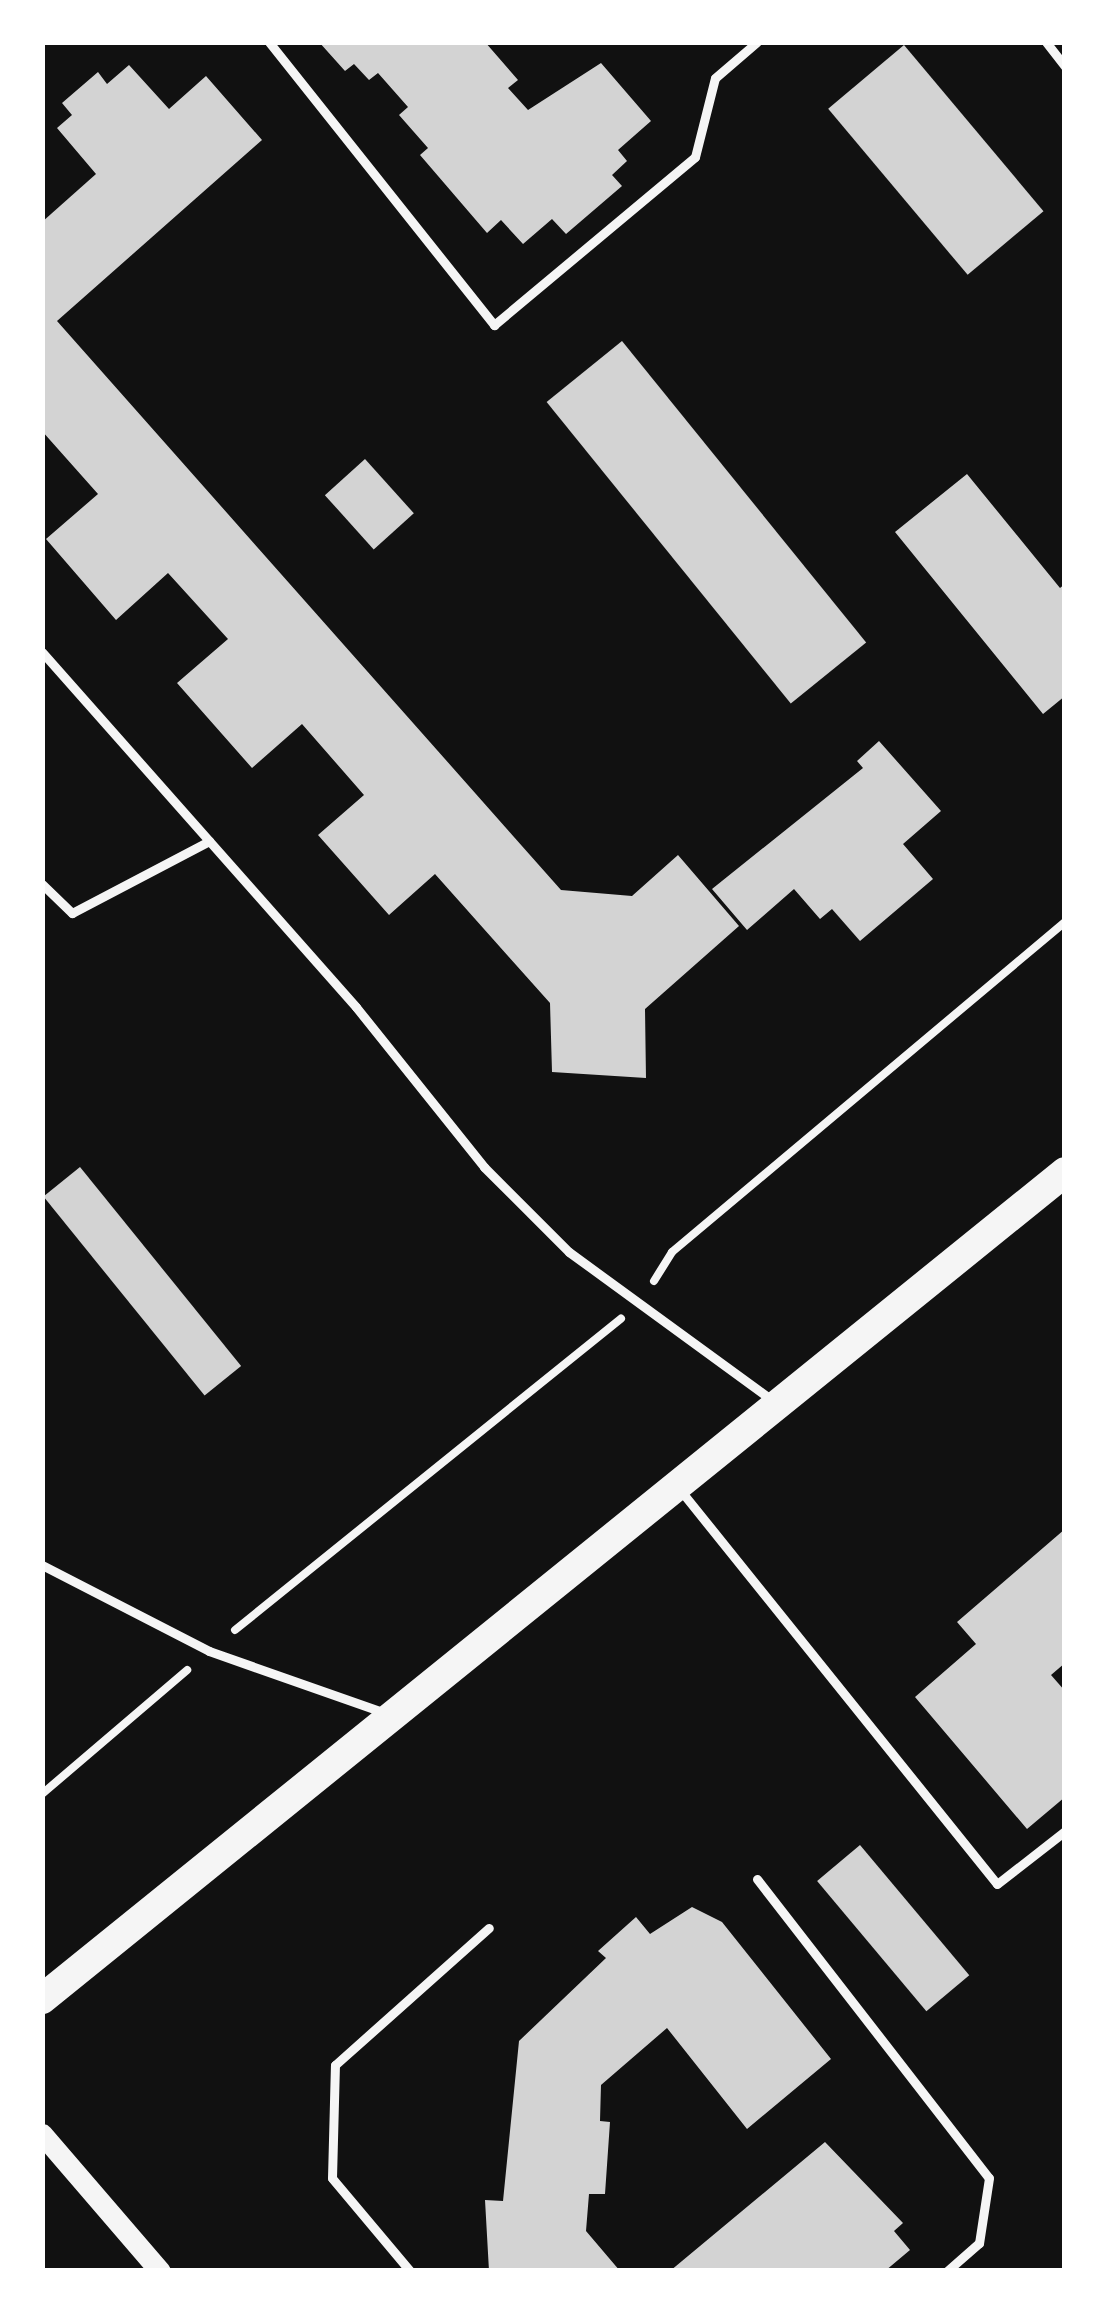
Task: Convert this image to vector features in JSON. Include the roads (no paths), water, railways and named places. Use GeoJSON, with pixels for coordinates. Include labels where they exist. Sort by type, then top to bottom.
{"type":"FeatureCollection","features":[{"type":"Feature","properties":{"kind":"main road"},"geometry":{"type":"LineString","coordinates":[[42,1999],[1065,1172]]}},
{"type":"Feature","properties":{"kind":"street"},"geometry":{"type":"LineString","coordinates":[[42,2134],[160,2271]]}},
{"type":"Feature","properties":{"kind":"lane"},"geometry":{"type":"LineString","coordinates":[[269,42],[494,325],[695,157],[715,78],[757,42]]}},
{"type":"Feature","properties":{"kind":"lane"},"geometry":{"type":"LineString","coordinates":[[1046,42],[1065,66]]}},
{"type":"Feature","properties":{"kind":"lane"},"geometry":{"type":"LineString","coordinates":[[42,652],[484,1167],[569,1252],[778,1405]]}},
{"type":"Feature","properties":{"kind":"lane"},"geometry":{"type":"LineString","coordinates":[[42,884],[72,913],[209,842]]}},
{"type":"Feature","properties":{"kind":"lane"},"geometry":{"type":"LineString","coordinates":[[678,1486],[997,1884],[1065,1831]]}},
{"type":"Feature","properties":{"kind":"lane"},"geometry":{"type":"LineString","coordinates":[[42,1564],[209,1651],[395,1717]]}},
{"type":"Feature","properties":{"kind":"lane"},"geometry":{"type":"LineString","coordinates":[[757,1879],[989,2178],[979,2243],[947,2271]]}},
{"type":"Feature","properties":{"kind":"lane"},"geometry":{"type":"LineString","coordinates":[[410,2271],[332,2178],[335,2065],[489,1928]]}}]}
